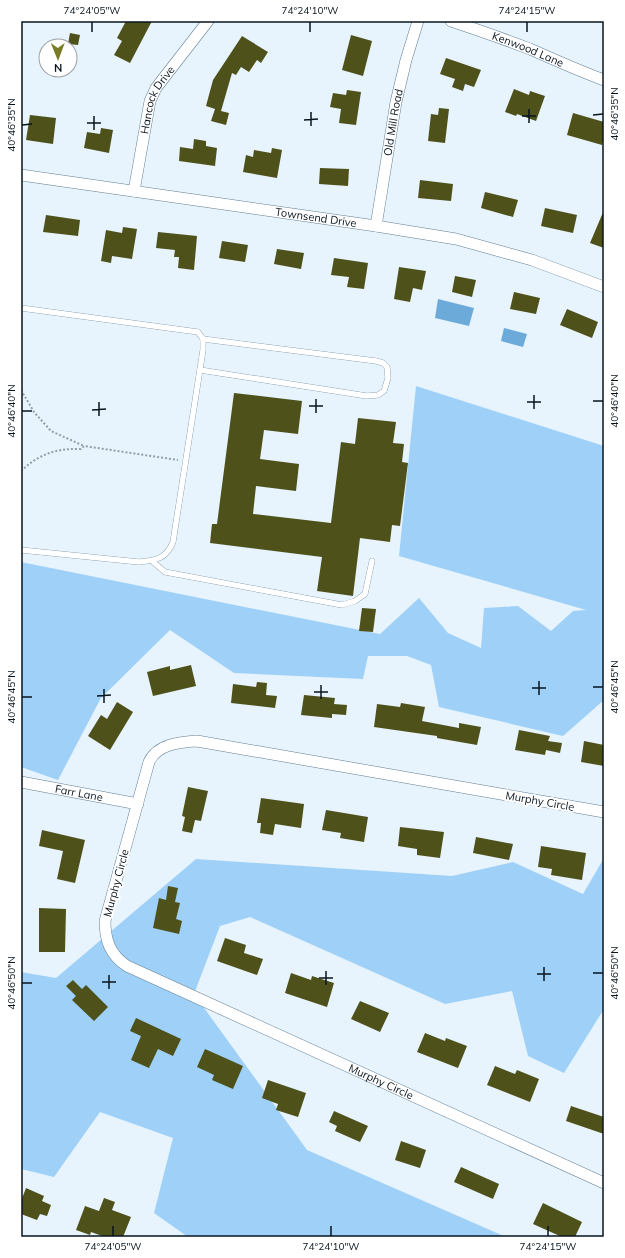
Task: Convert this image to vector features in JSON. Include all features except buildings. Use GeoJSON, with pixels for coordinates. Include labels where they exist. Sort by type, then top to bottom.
{"type":"FeatureCollection","features":[{"type":"Feature","properties":{"kind":"street","name":"Hancock Drive"},"geometry":{"type":"LineString","coordinates":[[134,191],[150,101],[156,88],[208,21]]}},
{"type":"Feature","properties":{"kind":"street","name":"Old Mill Road"},"geometry":{"type":"LineString","coordinates":[[376,226],[396,102],[406,60],[418,21]]}},
{"type":"Feature","properties":{"kind":"street","name":"Kenwood Lane"},"geometry":{"type":"LineString","coordinates":[[451,21],[486,32],[577,71],[604,80]]}},
{"type":"Feature","properties":{"kind":"street","name":"Townsend Drive"},"geometry":{"type":"LineString","coordinates":[[21,175],[448,237],[532,260],[604,287]]}},
{"type":"Feature","properties":{"kind":"street","name":"Murphy Circle"},"geometry":{"type":"LineString","coordinates":[[604,812],[197,741],[172,744],[154,754],[149,762],[105,922],[105,933],[108,944],[113,954],[127,966],[604,1183]]}},
{"type":"Feature","properties":{"kind":"street","name":"Farr Lane"},"geometry":{"type":"LineString","coordinates":[[21,782],[138,804]]}},
{"type":"Feature","properties":{"kind":"lane"},"geometry":{"type":"LineString","coordinates":[[21,308],[198,332],[203,339],[203,350],[173,542],[169,551],[161,558],[152,561],[139,562],[21,550]]}},
{"type":"Feature","properties":{"kind":"lane"},"geometry":{"type":"LineString","coordinates":[[200,370],[367,396],[378,395],[384,391],[388,378],[387,367],[383,363],[376,361],[203,339]]}},
{"type":"Feature","properties":{"kind":"lane"},"geometry":{"type":"LineString","coordinates":[[152,561],[166,572],[342,605],[355,601],[365,594],[372,561]]}},
{"type":"Feature","properties":{"kind":"path"},"geometry":{"type":"LineString","coordinates":[[21,390],[34,412],[51,431],[84,446],[179,461]]}},
{"type":"Feature","properties":{"kind":"path"},"geometry":{"type":"LineString","coordinates":[[21,471],[47,453],[67,448],[81,448],[84,446]]}},
{"type":"Feature","properties":{"kind":"shaded area"},"geometry":{"type":"Polygon","coordinates":[[[438,299],[474,308],[469,326],[435,318],[438,299]]]}},
{"type":"Feature","properties":{"kind":"shaded area"},"geometry":{"type":"Polygon","coordinates":[[[504,328],[527,334],[523,347],[501,341],[504,328]]]}},
{"type":"Feature","properties":{"kind":"shaded area"},"geometry":{"type":"Polygon","coordinates":[[[416,386],[604,446],[604,700],[563,736],[439,707],[431,665],[407,656],[368,656],[363,679],[234,673],[170,630],[101,698],[58,780],[21,767],[21,562],[380,634],[419,598],[448,633],[481,648],[484,608],[518,606],[551,631],[573,611],[586,610],[399,556],[416,386]]]}},
{"type":"Feature","properties":{"kind":"shaded area"},"geometry":{"type":"Polygon","coordinates":[[[604,858],[604,1009],[564,1073],[528,1056],[512,991],[445,1004],[250,917],[220,926],[194,994],[307,1150],[506,1237],[188,1237],[154,1213],[173,1138],[100,1112],[54,1177],[21,1169],[21,972],[56,978],[196,859],[452,876],[513,862],[583,894],[604,858]]]}}]}
